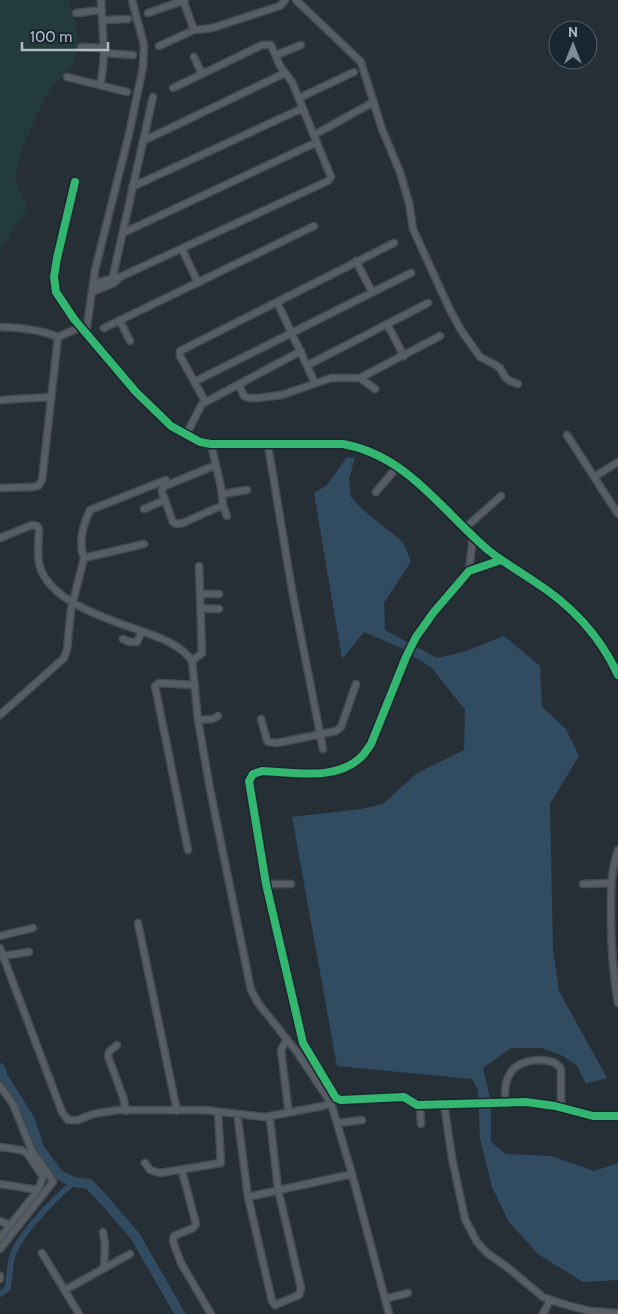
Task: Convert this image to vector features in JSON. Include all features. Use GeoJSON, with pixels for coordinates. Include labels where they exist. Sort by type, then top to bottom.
{"type":"FeatureCollection","features":[{"type":"Feature","properties":{"kind":"street"},"geometry":{"type":"LineString","coordinates":[[100,86],[104,51],[101,0]]}},
{"type":"Feature","properties":{"kind":"street"},"geometry":{"type":"LineString","coordinates":[[86,333],[93,284],[143,68],[144,45],[132,0]]}},
{"type":"Feature","properties":{"kind":"street"},"geometry":{"type":"LineString","coordinates":[[148,13],[184,0],[194,30]]}},
{"type":"Feature","properties":{"kind":"street"},"geometry":{"type":"LineString","coordinates":[[159,46],[194,30],[212,28],[280,6],[285,0]]}},
{"type":"Feature","properties":{"kind":"street"},"geometry":{"type":"LineString","coordinates":[[296,0],[361,62],[382,130],[400,172],[410,208],[413,229],[461,330],[480,357],[500,368],[505,377],[518,384]]}},
{"type":"Feature","properties":{"kind":"street"},"geometry":{"type":"LineString","coordinates":[[76,13],[102,10]]}},
{"type":"Feature","properties":{"kind":"street"},"geometry":{"type":"LineString","coordinates":[[103,20],[128,19]]}},
{"type":"Feature","properties":{"kind":"street"},"geometry":{"type":"LineString","coordinates":[[92,292],[116,279],[330,180],[330,173],[299,98],[271,45],[262,45],[173,88]]}},
{"type":"Feature","properties":{"kind":"street"},"geometry":{"type":"LineString","coordinates":[[276,55],[301,45]]}},
{"type":"Feature","properties":{"kind":"street"},"geometry":{"type":"LineString","coordinates":[[81,48],[133,55]]}},
{"type":"Feature","properties":{"kind":"street"},"geometry":{"type":"LineString","coordinates":[[194,57],[202,74]]}},
{"type":"Feature","properties":{"kind":"street"},"geometry":{"type":"LineString","coordinates":[[143,141],[285,72]]}},
{"type":"Feature","properties":{"kind":"street"},"geometry":{"type":"LineString","coordinates":[[299,98],[354,72]]}},
{"type":"Feature","properties":{"kind":"street"},"geometry":{"type":"LineString","coordinates":[[67,77],[127,92]]}},
{"type":"Feature","properties":{"kind":"street"},"geometry":{"type":"LineString","coordinates":[[116,279],[132,188],[153,96]]}},
{"type":"Feature","properties":{"kind":"street"},"geometry":{"type":"LineString","coordinates":[[314,135],[370,104]]}},
{"type":"Feature","properties":{"kind":"street"},"geometry":{"type":"LineString","coordinates":[[132,188],[303,108]]}},
{"type":"Feature","properties":{"kind":"street"},"geometry":{"type":"LineString","coordinates":[[123,233],[317,142]]}},
{"type":"Feature","properties":{"kind":"street"},"geometry":{"type":"LineString","coordinates":[[76,182],[57,258],[54,285],[61,302],[81,327],[136,392],[171,426],[186,435],[211,444],[343,444],[357,446],[378,454],[398,466],[436,498],[473,537],[500,560],[537,583],[568,607],[599,642],[618,675]]}},
{"type":"Feature","properties":{"kind":"street"},"geometry":{"type":"LineString","coordinates":[[104,328],[314,226]]}},
{"type":"Feature","properties":{"kind":"street"},"geometry":{"type":"LineString","coordinates":[[204,402],[180,356],[180,351],[394,243]]}},
{"type":"Feature","properties":{"kind":"street"},"geometry":{"type":"LineString","coordinates":[[182,248],[198,283]]}},
{"type":"Feature","properties":{"kind":"street"},"geometry":{"type":"LineString","coordinates":[[356,261],[372,292]]}},
{"type":"Feature","properties":{"kind":"street"},"geometry":{"type":"LineString","coordinates":[[194,382],[411,273]]}},
{"type":"Feature","properties":{"kind":"street"},"geometry":{"type":"LineString","coordinates":[[93,284],[116,279]]}},
{"type":"Feature","properties":{"kind":"street"},"geometry":{"type":"LineString","coordinates":[[276,302],[316,383]]}},
{"type":"Feature","properties":{"kind":"street"},"geometry":{"type":"LineString","coordinates":[[308,364],[428,303]]}},
{"type":"Feature","properties":{"kind":"street"},"geometry":{"type":"LineString","coordinates":[[120,321],[130,341]]}},
{"type":"Feature","properties":{"kind":"street"},"geometry":{"type":"LineString","coordinates":[[387,324],[404,356]]}},
{"type":"Feature","properties":{"kind":"street"},"geometry":{"type":"LineString","coordinates":[[0,327],[18,328],[58,337],[81,327]]}},
{"type":"Feature","properties":{"kind":"street"},"geometry":{"type":"LineString","coordinates":[[239,385],[244,396],[258,398],[282,394],[331,378],[360,378],[440,336]]}},
{"type":"Feature","properties":{"kind":"street"},"geometry":{"type":"LineString","coordinates":[[0,488],[34,487],[38,486],[42,480],[58,337]]}},
{"type":"Feature","properties":{"kind":"street"},"geometry":{"type":"LineString","coordinates":[[186,435],[195,415],[204,402],[301,352]]}},
{"type":"Feature","properties":{"kind":"street"},"geometry":{"type":"LineString","coordinates":[[360,378],[368,386],[375,389]]}},
{"type":"Feature","properties":{"kind":"street"},"geometry":{"type":"LineString","coordinates":[[0,400],[51,397]]}},
{"type":"Feature","properties":{"kind":"street"},"geometry":{"type":"LineString","coordinates":[[567,435],[618,514]]}},
{"type":"Feature","properties":{"kind":"street"},"geometry":{"type":"LineString","coordinates":[[211,444],[223,505],[227,516]]}},
{"type":"Feature","properties":{"kind":"street"},"geometry":{"type":"LineString","coordinates":[[268,445],[292,590],[323,749]]}},
{"type":"Feature","properties":{"kind":"street"},"geometry":{"type":"LineString","coordinates":[[594,478],[618,462]]}},
{"type":"Feature","properties":{"kind":"street"},"geometry":{"type":"LineString","coordinates":[[216,465],[165,486],[162,489],[173,522],[176,524],[183,523],[223,505]]}},
{"type":"Feature","properties":{"kind":"street"},"geometry":{"type":"LineString","coordinates":[[376,492],[398,466]]}},
{"type":"Feature","properties":{"kind":"street"},"geometry":{"type":"LineString","coordinates":[[0,715],[64,658],[67,650],[71,602],[84,558],[81,536],[90,510],[166,480]]}},
{"type":"Feature","properties":{"kind":"street"},"geometry":{"type":"LineString","coordinates":[[222,494],[247,490]]}},
{"type":"Feature","properties":{"kind":"street"},"geometry":{"type":"LineString","coordinates":[[465,528],[501,496]]}},
{"type":"Feature","properties":{"kind":"street"},"geometry":{"type":"LineString","coordinates":[[144,508],[165,500]]}},
{"type":"Feature","properties":{"kind":"street"},"geometry":{"type":"LineString","coordinates":[[0,538],[32,525],[37,526],[39,529],[39,567],[51,588],[71,602],[164,639],[187,653],[192,661],[198,720],[212,799],[251,990],[258,1003],[297,1052],[331,1103],[389,1314]]}},
{"type":"Feature","properties":{"kind":"street"},"geometry":{"type":"LineString","coordinates":[[469,571],[473,537]]}},
{"type":"Feature","properties":{"kind":"street"},"geometry":{"type":"LineString","coordinates":[[84,558],[144,544]]}},
{"type":"Feature","properties":{"kind":"street"},"geometry":{"type":"LineString","coordinates":[[500,560],[469,571],[433,613],[416,637],[371,744],[362,757],[346,768],[327,773],[262,771],[253,774],[249,781],[266,884],[303,1042],[336,1098],[341,1100],[404,1097],[413,1104],[420,1105],[526,1102],[593,1116],[618,1116]]}},
{"type":"Feature","properties":{"kind":"street"},"geometry":{"type":"LineString","coordinates":[[192,661],[202,654],[199,566]]}},
{"type":"Feature","properties":{"kind":"street"},"geometry":{"type":"LineString","coordinates":[[200,594],[219,594]]}},
{"type":"Feature","properties":{"kind":"street"},"geometry":{"type":"LineString","coordinates":[[200,608],[219,609]]}},
{"type":"Feature","properties":{"kind":"street"},"geometry":{"type":"LineString","coordinates":[[123,639],[137,642],[142,631]]}},
{"type":"Feature","properties":{"kind":"street"},"geometry":{"type":"LineString","coordinates":[[188,850],[155,686],[158,683],[195,685]]}},
{"type":"Feature","properties":{"kind":"street"},"geometry":{"type":"LineString","coordinates":[[261,719],[268,742],[277,743],[336,731],[341,727],[356,684]]}},
{"type":"Feature","properties":{"kind":"street"},"geometry":{"type":"LineString","coordinates":[[198,720],[213,719],[218,716]]}},
{"type":"Feature","properties":{"kind":"street"},"geometry":{"type":"LineString","coordinates":[[618,850],[610,883],[612,969],[618,1003]]}},
{"type":"Feature","properties":{"kind":"street"},"geometry":{"type":"LineString","coordinates":[[583,884],[610,883]]}},
{"type":"Feature","properties":{"kind":"street"},"geometry":{"type":"LineString","coordinates":[[266,884],[291,884]]}},
{"type":"Feature","properties":{"kind":"street"},"geometry":{"type":"LineString","coordinates":[[138,922],[177,1111]]}},
{"type":"Feature","properties":{"kind":"street"},"geometry":{"type":"LineString","coordinates":[[0,936],[33,928]]}},
{"type":"Feature","properties":{"kind":"street"},"geometry":{"type":"LineString","coordinates":[[610,938],[618,939]]}},
{"type":"Feature","properties":{"kind":"street"},"geometry":{"type":"LineString","coordinates":[[0,948],[3,961],[65,1117],[73,1120],[105,1112],[177,1111],[218,1112],[265,1117],[331,1103]]}},
{"type":"Feature","properties":{"kind":"street"},"geometry":{"type":"LineString","coordinates":[[3,961],[29,952]]}},
{"type":"Feature","properties":{"kind":"street"},"geometry":{"type":"LineString","coordinates":[[287,1039],[281,1050],[288,1106]]}},
{"type":"Feature","properties":{"kind":"street"},"geometry":{"type":"LineString","coordinates":[[117,1044],[109,1052],[108,1056],[123,1097],[126,1111]]}},
{"type":"Feature","properties":{"kind":"street"},"geometry":{"type":"LineString","coordinates":[[505,1094],[505,1081],[517,1066],[526,1062],[551,1061],[558,1064],[561,1069],[561,1108]]}},
{"type":"Feature","properties":{"kind":"street"},"geometry":{"type":"LineString","coordinates":[[0,1086],[13,1104],[28,1144],[51,1177],[52,1182],[0,1249]]}},
{"type":"Feature","properties":{"kind":"street"},"geometry":{"type":"LineString","coordinates":[[444,1104],[452,1158],[468,1227],[486,1253],[507,1267],[532,1290],[550,1300],[590,1312],[618,1313]]}},
{"type":"Feature","properties":{"kind":"street"},"geometry":{"type":"LineString","coordinates":[[420,1105],[421,1124]]}},
{"type":"Feature","properties":{"kind":"street"},"geometry":{"type":"LineString","coordinates":[[145,1163],[150,1170],[160,1173],[182,1171],[221,1163],[218,1112]]}},
{"type":"Feature","properties":{"kind":"street"},"geometry":{"type":"LineString","coordinates":[[238,1120],[248,1197],[272,1303],[275,1305],[299,1295],[301,1288],[278,1190],[270,1119]]}},
{"type":"Feature","properties":{"kind":"street"},"geometry":{"type":"LineString","coordinates":[[338,1123],[362,1120]]}},
{"type":"Feature","properties":{"kind":"street"},"geometry":{"type":"LineString","coordinates":[[0,1147],[21,1150],[27,1153],[43,1177],[38,1190],[0,1238]]}},
{"type":"Feature","properties":{"kind":"street"},"geometry":{"type":"LineString","coordinates":[[182,1171],[196,1224],[193,1228],[174,1236],[172,1242],[181,1263],[211,1314]]}},
{"type":"Feature","properties":{"kind":"street"},"geometry":{"type":"LineString","coordinates":[[248,1197],[352,1174]]}},
{"type":"Feature","properties":{"kind":"street"},"geometry":{"type":"LineString","coordinates":[[0,1184],[38,1190]]}},
{"type":"Feature","properties":{"kind":"street"},"geometry":{"type":"LineString","coordinates":[[0,1221],[11,1225]]}},
{"type":"Feature","properties":{"kind":"street"},"geometry":{"type":"LineString","coordinates":[[103,1232],[105,1244],[104,1268]]}},
{"type":"Feature","properties":{"kind":"street"},"geometry":{"type":"LineString","coordinates":[[42,1253],[79,1314]]}},
{"type":"Feature","properties":{"kind":"street"},"geometry":{"type":"LineString","coordinates":[[65,1290],[130,1254]]}},
{"type":"Feature","properties":{"kind":"street"},"geometry":{"type":"LineString","coordinates":[[385,1299],[408,1292]]}},
{"type":"Feature","properties":{"kind":"street"},"geometry":{"type":"LineString","coordinates":[[543,1314],[550,1300]]}},
{"type":"Feature","properties":{"kind":"green space"},"geometry":{"type":"Polygon","coordinates":[[[0,0],[68,0],[77,35],[77,49],[74,61],[68,71],[48,93],[33,122],[23,148],[16,179],[28,208],[0,251],[0,0]]]}},
{"type":"Feature","properties":{"kind":"water"},"geometry":{"type":"Polygon","coordinates":[[[347,457],[355,458],[349,479],[351,497],[362,509],[403,542],[411,562],[384,603],[385,630],[437,658],[463,652],[504,636],[540,666],[542,707],[566,729],[579,756],[550,804],[553,949],[559,991],[607,1078],[586,1084],[577,1066],[563,1056],[542,1048],[511,1048],[483,1068],[491,1102],[491,1142],[506,1154],[551,1156],[594,1171],[618,1163],[618,1280],[583,1282],[539,1255],[509,1222],[492,1187],[480,1138],[478,1090],[472,1079],[337,1066],[292,817],[361,809],[383,804],[417,773],[464,750],[465,710],[432,668],[399,647],[364,632],[342,659],[314,493],[327,485],[347,457]]]}},
{"type":"Feature","properties":{"kind":"waterway"},"geometry":{"type":"LineString","coordinates":[[0,1068],[3,1077],[30,1120],[39,1148],[59,1175],[74,1182],[89,1184],[135,1236],[180,1314]]}},
{"type":"Feature","properties":{"kind":"waterway"},"geometry":{"type":"LineString","coordinates":[[0,1294],[8,1288],[12,1257],[22,1238],[48,1206],[74,1182]]}},
{"type":"Feature","properties":{"kind":"cycle path"},"geometry":{"type":"LineString","coordinates":[[75,182],[57,258],[54,277],[56,292],[74,319],[136,392],[171,426],[200,442],[211,444],[343,444],[366,450],[386,460],[405,472],[488,550],[548,591],[572,611],[593,634],[618,675]]}},
{"type":"Feature","properties":{"kind":"cycle path"},"geometry":{"type":"LineString","coordinates":[[501,560],[469,571],[433,613],[416,637],[406,657],[371,744],[362,756],[352,764],[328,772],[301,774],[262,771],[253,774],[249,781],[266,884],[303,1043],[336,1098],[341,1100],[404,1097],[417,1105],[526,1102],[555,1106],[593,1116],[618,1116]]}}]}
